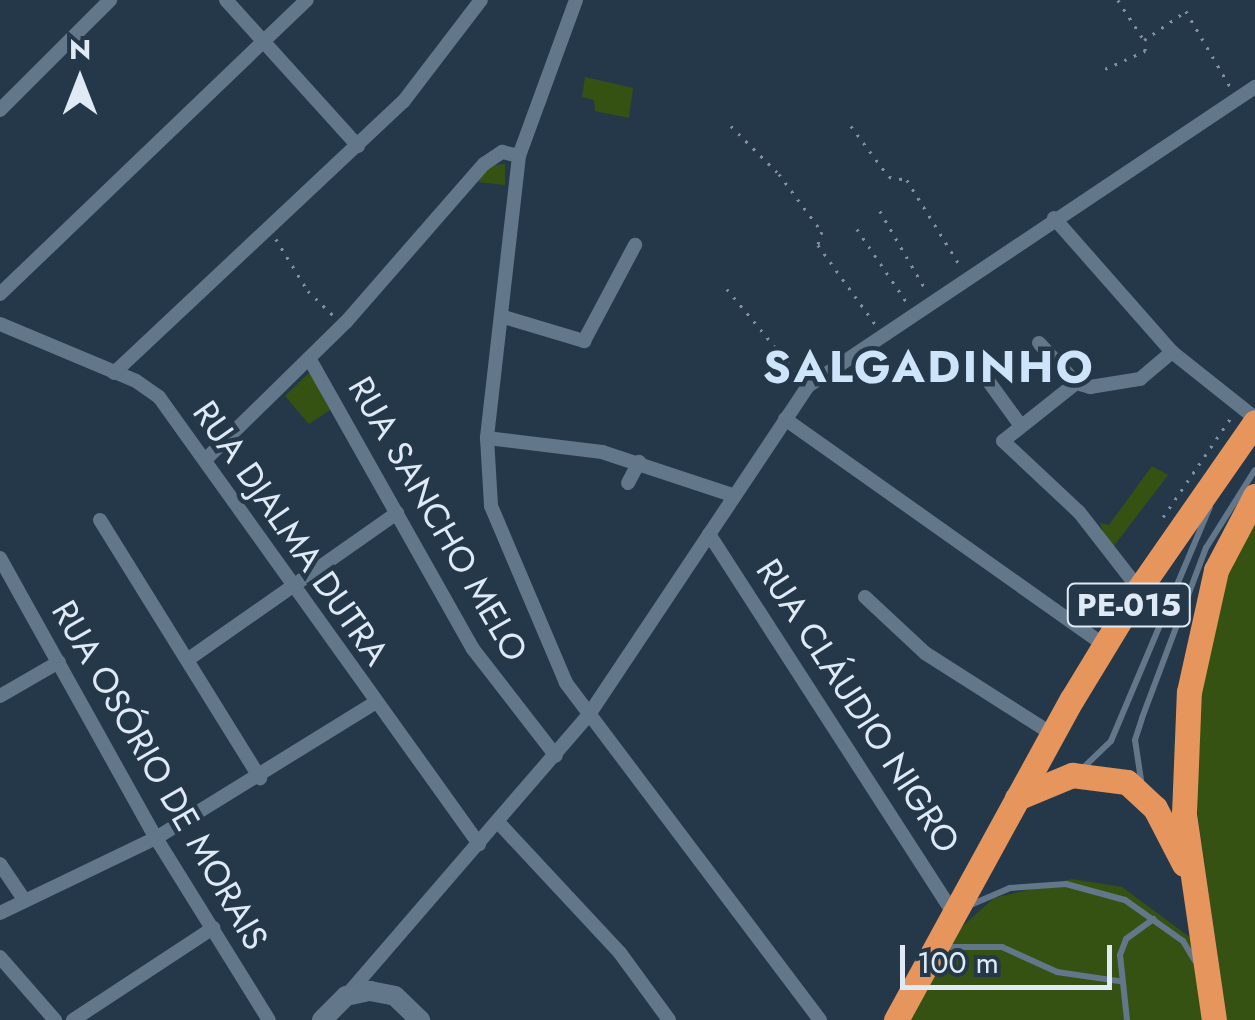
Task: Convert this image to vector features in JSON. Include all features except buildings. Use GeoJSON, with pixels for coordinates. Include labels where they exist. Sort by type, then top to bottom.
{"type":"FeatureCollection","features":[{"type":"Feature","properties":{"kind":"highway","name":"PE-015"},"geometry":{"type":"LineString","coordinates":[[896,1020],[1052,734],[1138,589],[1255,423]]}},
{"type":"Feature","properties":{"kind":"highway","name":"PE-015"},"geometry":{"type":"LineString","coordinates":[[1214,1020],[1190,878],[1184,795],[1198,636],[1216,570],[1255,496]]}},
{"type":"Feature","properties":{"kind":"highway"},"geometry":{"type":"LineString","coordinates":[[1017,798],[1072,774],[1127,782],[1155,808],[1190,878]]}},
{"type":"Feature","properties":{"kind":"main road"},"geometry":{"type":"LineString","coordinates":[[322,1020],[346,996],[370,990],[396,996],[420,1020]]}},
{"type":"Feature","properties":{"kind":"street"},"geometry":{"type":"LineString","coordinates":[[0,110],[110,0]]}},
{"type":"Feature","properties":{"kind":"street"},"geometry":{"type":"LineString","coordinates":[[226,0],[358,146]]}},
{"type":"Feature","properties":{"kind":"street"},"geometry":{"type":"LineString","coordinates":[[0,294],[307,0]]}},
{"type":"Feature","properties":{"kind":"street"},"geometry":{"type":"LineString","coordinates":[[114,373],[403,102],[482,0]]}},
{"type":"Feature","properties":{"kind":"street"},"geometry":{"type":"LineString","coordinates":[[576,0],[519,156],[504,317],[487,438],[491,506],[551,658],[588,716],[820,1020]]}},
{"type":"Feature","properties":{"kind":"street"},"geometry":{"type":"LineString","coordinates":[[346,996],[588,716],[808,386],[1255,86]]}},
{"type":"Feature","properties":{"kind":"street"},"geometry":{"type":"LineString","coordinates":[[206,459],[346,322],[494,155],[519,156]]}},
{"type":"Feature","properties":{"kind":"street"},"geometry":{"type":"LineString","coordinates":[[1054,218],[1172,352],[1255,423]]}},
{"type":"Feature","properties":{"kind":"street"},"geometry":{"type":"LineString","coordinates":[[504,317],[584,341],[634,246]]}},
{"type":"Feature","properties":{"kind":"street","name":"RUA DJALMA DUTRA"},"geometry":{"type":"LineString","coordinates":[[0,324],[114,373],[159,398],[206,459],[373,704],[479,844]]}},
{"type":"Feature","properties":{"kind":"street"},"geometry":{"type":"LineString","coordinates":[[1038,344],[1076,382],[1122,385],[1172,352]]}},
{"type":"Feature","properties":{"kind":"street","name":"RUA SANCHO MELO"},"geometry":{"type":"LineString","coordinates":[[309,358],[473,649],[556,756]]}},
{"type":"Feature","properties":{"kind":"street"},"geometry":{"type":"LineString","coordinates":[[990,382],[1021,426]]}},
{"type":"Feature","properties":{"kind":"street"},"geometry":{"type":"LineString","coordinates":[[1076,382],[1003,440],[1079,512],[1138,589]]}},
{"type":"Feature","properties":{"kind":"street"},"geometry":{"type":"LineString","coordinates":[[784,419],[1106,646]]}},
{"type":"Feature","properties":{"kind":"street"},"geometry":{"type":"LineString","coordinates":[[487,438],[639,462],[732,496]]}},
{"type":"Feature","properties":{"kind":"street"},"geometry":{"type":"LineString","coordinates":[[628,483],[639,462]]}},
{"type":"Feature","properties":{"kind":"street"},"geometry":{"type":"LineString","coordinates":[[190,658],[292,583],[397,514]]}},
{"type":"Feature","properties":{"kind":"street"},"geometry":{"type":"LineString","coordinates":[[100,520],[190,658],[260,778]]}},
{"type":"Feature","properties":{"kind":"street","name":"RUA CLÁUDIO NIGRO"},"geometry":{"type":"LineString","coordinates":[[709,534],[953,913]]}},
{"type":"Feature","properties":{"kind":"street","name":"RUA OSÓRIO DE MORAIS"},"geometry":{"type":"LineString","coordinates":[[0,558],[156,838],[269,1020]]}},
{"type":"Feature","properties":{"kind":"street"},"geometry":{"type":"LineString","coordinates":[[865,597],[925,653],[1052,734]]}},
{"type":"Feature","properties":{"kind":"street"},"geometry":{"type":"LineString","coordinates":[[0,696],[59,662]]}},
{"type":"Feature","properties":{"kind":"street"},"geometry":{"type":"LineString","coordinates":[[0,913],[22,898],[156,838],[260,778],[373,704]]}},
{"type":"Feature","properties":{"kind":"street"},"geometry":{"type":"LineString","coordinates":[[498,822],[620,952],[669,1020]]}},
{"type":"Feature","properties":{"kind":"street"},"geometry":{"type":"LineString","coordinates":[[0,864],[22,898]]}},
{"type":"Feature","properties":{"kind":"street"},"geometry":{"type":"LineString","coordinates":[[73,1020],[212,928]]}},
{"type":"Feature","properties":{"kind":"street"},"geometry":{"type":"LineString","coordinates":[[0,957],[56,1020]]}},
{"type":"Feature","properties":{"kind":"lane"},"geometry":{"type":"LineString","coordinates":[[1072,774],[1111,741],[1163,606],[1255,423]]}},
{"type":"Feature","properties":{"kind":"lane"},"geometry":{"type":"LineString","coordinates":[[1155,808],[1137,772],[1134,740],[1206,548],[1255,470]]}},
{"type":"Feature","properties":{"kind":"lane"},"geometry":{"type":"LineString","coordinates":[[953,913],[1010,888],[1066,884],[1126,900],[1184,941],[1209,985]]}},
{"type":"Feature","properties":{"kind":"lane"},"geometry":{"type":"LineString","coordinates":[[1127,1020],[1119,981],[1122,946],[1154,919]]}},
{"type":"Feature","properties":{"kind":"lane"},"geometry":{"type":"LineString","coordinates":[[934,948],[1002,947],[1057,972],[1119,981]]}},
{"type":"Feature","properties":{"kind":"path"},"geometry":{"type":"LineString","coordinates":[[1105,69],[1146,51],[1144,40],[1118,0]]}},
{"type":"Feature","properties":{"kind":"path"},"geometry":{"type":"LineString","coordinates":[[1144,40],[1186,10],[1237,98]]}},
{"type":"Feature","properties":{"kind":"path"},"geometry":{"type":"LineString","coordinates":[[731,126],[779,174],[822,232],[818,245],[882,334]]}},
{"type":"Feature","properties":{"kind":"path"},"geometry":{"type":"LineString","coordinates":[[852,126],[889,178],[907,180],[967,277]]}},
{"type":"Feature","properties":{"kind":"path"},"geometry":{"type":"LineString","coordinates":[[880,211],[932,300]]}},
{"type":"Feature","properties":{"kind":"path"},"geometry":{"type":"LineString","coordinates":[[270,229],[308,291],[346,322]]}},
{"type":"Feature","properties":{"kind":"path"},"geometry":{"type":"LineString","coordinates":[[857,229],[914,314]]}},
{"type":"Feature","properties":{"kind":"path"},"geometry":{"type":"LineString","coordinates":[[728,288],[808,386]]}},
{"type":"Feature","properties":{"kind":"green space"},"geometry":{"type":"Polygon","coordinates":[[[585,77],[633,88],[629,118],[595,111],[594,100],[582,97],[585,77]]]}},
{"type":"Feature","properties":{"kind":"green space"},"geometry":{"type":"Polygon","coordinates":[[[505,164],[505,185],[478,182],[486,166],[505,164]]]}},
{"type":"Feature","properties":{"kind":"green space"},"geometry":{"type":"Polygon","coordinates":[[[310,372],[330,410],[309,424],[285,396],[310,372]]]}},
{"type":"Feature","properties":{"kind":"green space"},"geometry":{"type":"Polygon","coordinates":[[[1152,466],[1168,475],[1110,551],[1100,523],[1109,525],[1152,466]]]}},
{"type":"Feature","properties":{"kind":"green space"},"geometry":{"type":"Polygon","coordinates":[[[1255,501],[1255,1020],[1227,1020],[1198,818],[1196,646],[1255,501]]]}},
{"type":"Feature","properties":{"kind":"green space"},"geometry":{"type":"Polygon","coordinates":[[[1072,879],[1122,887],[1195,941],[1220,1020],[900,1020],[939,947],[994,898],[1072,879]]]}},
{"type":"Feature","properties":{"kind":"district","name":"SALGADINHO"},"geometry":{"type":"Point","coordinates":[929,367]}}]}
